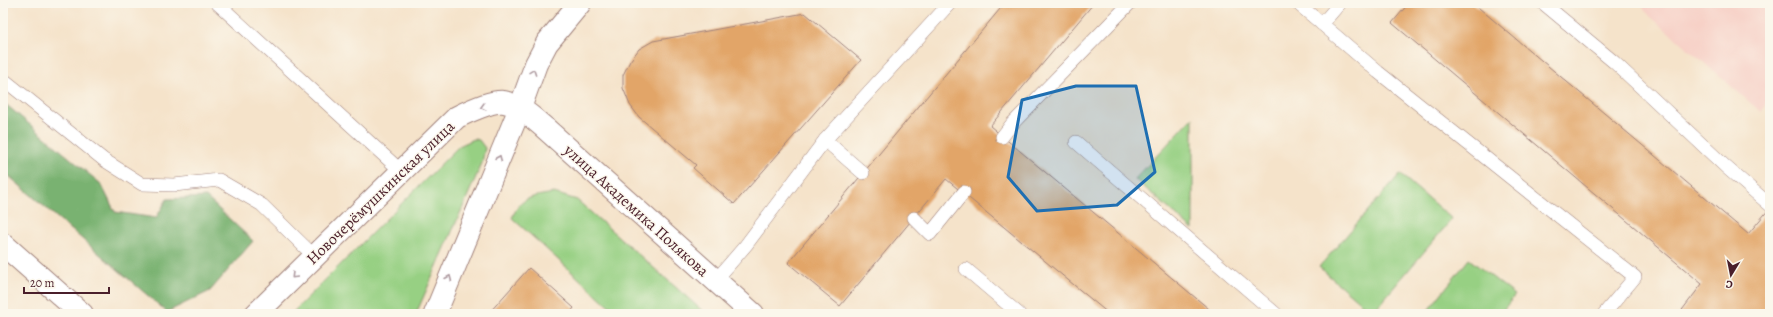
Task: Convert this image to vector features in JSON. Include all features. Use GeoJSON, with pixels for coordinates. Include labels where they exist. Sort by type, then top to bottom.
{"type":"FeatureCollection","features":[{"type":"Feature","properties":{"kind":"street"},"geometry":{"type":"LineString","coordinates":[[434,314],[520,108],[536,64],[547,43],[580,3]]}},
{"type":"Feature","properties":{"kind":"street","name":"Новочерёмушкинская улица"},"geometry":{"type":"LineString","coordinates":[[256,314],[443,129],[457,117],[470,110],[503,102],[520,108]]}},
{"type":"Feature","properties":{"kind":"street","name":"улица Академика Полякова"},"geometry":{"type":"LineString","coordinates":[[520,108],[552,134],[753,314]]}},
{"type":"Feature","properties":{"kind":"street"},"geometry":{"type":"LineString","coordinates":[[3,244],[82,314]]}},
{"type":"Feature","properties":{"kind":"lane"},"geometry":{"type":"LineString","coordinates":[[217,3],[401,171]]}},
{"type":"Feature","properties":{"kind":"lane"},"geometry":{"type":"LineString","coordinates":[[715,281],[746,245],[825,140],[950,3]]}},
{"type":"Feature","properties":{"kind":"lane"},"geometry":{"type":"LineString","coordinates":[[1002,136],[1130,3]]}},
{"type":"Feature","properties":{"kind":"lane"},"geometry":{"type":"LineString","coordinates":[[1297,3],[1378,72],[1635,277],[1604,314]]}},
{"type":"Feature","properties":{"kind":"lane"},"geometry":{"type":"LineString","coordinates":[[1322,24],[1340,3]]}},
{"type":"Feature","properties":{"kind":"lane"},"geometry":{"type":"LineString","coordinates":[[1544,3],[1614,62],[1727,168],[1770,205]]}},
{"type":"Feature","properties":{"kind":"lane"},"geometry":{"type":"LineString","coordinates":[[3,79],[104,160],[142,184],[174,185],[218,180],[262,205],[314,256]]}},
{"type":"Feature","properties":{"kind":"lane"},"geometry":{"type":"LineString","coordinates":[[825,140],[863,173]]}},
{"type":"Feature","properties":{"kind":"lane"},"geometry":{"type":"LineString","coordinates":[[1076,142],[1276,314]]}},
{"type":"Feature","properties":{"kind":"lane"},"geometry":{"type":"LineString","coordinates":[[914,218],[930,234],[964,192]]}},
{"type":"Feature","properties":{"kind":"lane"},"geometry":{"type":"LineString","coordinates":[[966,269],[1019,314]]}},
{"type":"Feature","properties":{"kind":"highlighted area"},"geometry":{"type":"Polygon","coordinates":[[[1076,86],[1136,86],[1155,172],[1117,205],[1037,211],[1008,177],[1022,100],[1076,86]]]}},
{"type":"Feature","properties":{"kind":"shaded area"},"geometry":{"type":"Polygon","coordinates":[[[1639,3],[1770,3],[1770,100],[1761,112],[1650,16],[1639,3]]]}},
{"type":"Feature","properties":{"kind":"green space"},"geometry":{"type":"Polygon","coordinates":[[[3,102],[101,184],[115,212],[156,218],[167,199],[206,197],[253,241],[210,291],[167,312],[3,171],[3,102]]]}},
{"type":"Feature","properties":{"kind":"green space"},"geometry":{"type":"Polygon","coordinates":[[[1193,117],[1193,230],[1135,179],[1193,117]]]}},
{"type":"Feature","properties":{"kind":"green space"},"geometry":{"type":"Polygon","coordinates":[[[474,139],[479,140],[485,148],[482,163],[416,314],[291,314],[459,146],[474,139]]]}},
{"type":"Feature","properties":{"kind":"green space"},"geometry":{"type":"Polygon","coordinates":[[[1400,174],[1452,219],[1372,313],[1319,267],[1400,174]]]}},
{"type":"Feature","properties":{"kind":"green space"},"geometry":{"type":"Polygon","coordinates":[[[554,193],[577,200],[706,314],[618,314],[512,218],[515,211],[523,201],[533,197],[554,193]]]}},
{"type":"Feature","properties":{"kind":"green space"},"geometry":{"type":"Polygon","coordinates":[[[1469,259],[1515,295],[1500,314],[1425,314],[1469,259]]]}},
{"type":"Feature","properties":{"kind":"building"},"geometry":{"type":"Polygon","coordinates":[[[1005,3],[1094,3],[990,126],[1215,314],[1109,314],[946,179],[840,306],[788,263],[1005,3]]]}},
{"type":"Feature","properties":{"kind":"building"},"geometry":{"type":"Polygon","coordinates":[[[1409,3],[1473,3],[1748,234],[1770,208],[1770,314],[1679,314],[1702,284],[1392,23],[1409,3]]]}},
{"type":"Feature","properties":{"kind":"building"},"geometry":{"type":"Polygon","coordinates":[[[805,13],[861,60],[734,204],[693,168],[696,165],[639,117],[630,105],[623,88],[623,75],[630,61],[639,49],[653,41],[805,13]]]}},
{"type":"Feature","properties":{"kind":"building"},"geometry":{"type":"Polygon","coordinates":[[[529,268],[574,308],[569,314],[488,314],[529,268]]]}}]}
